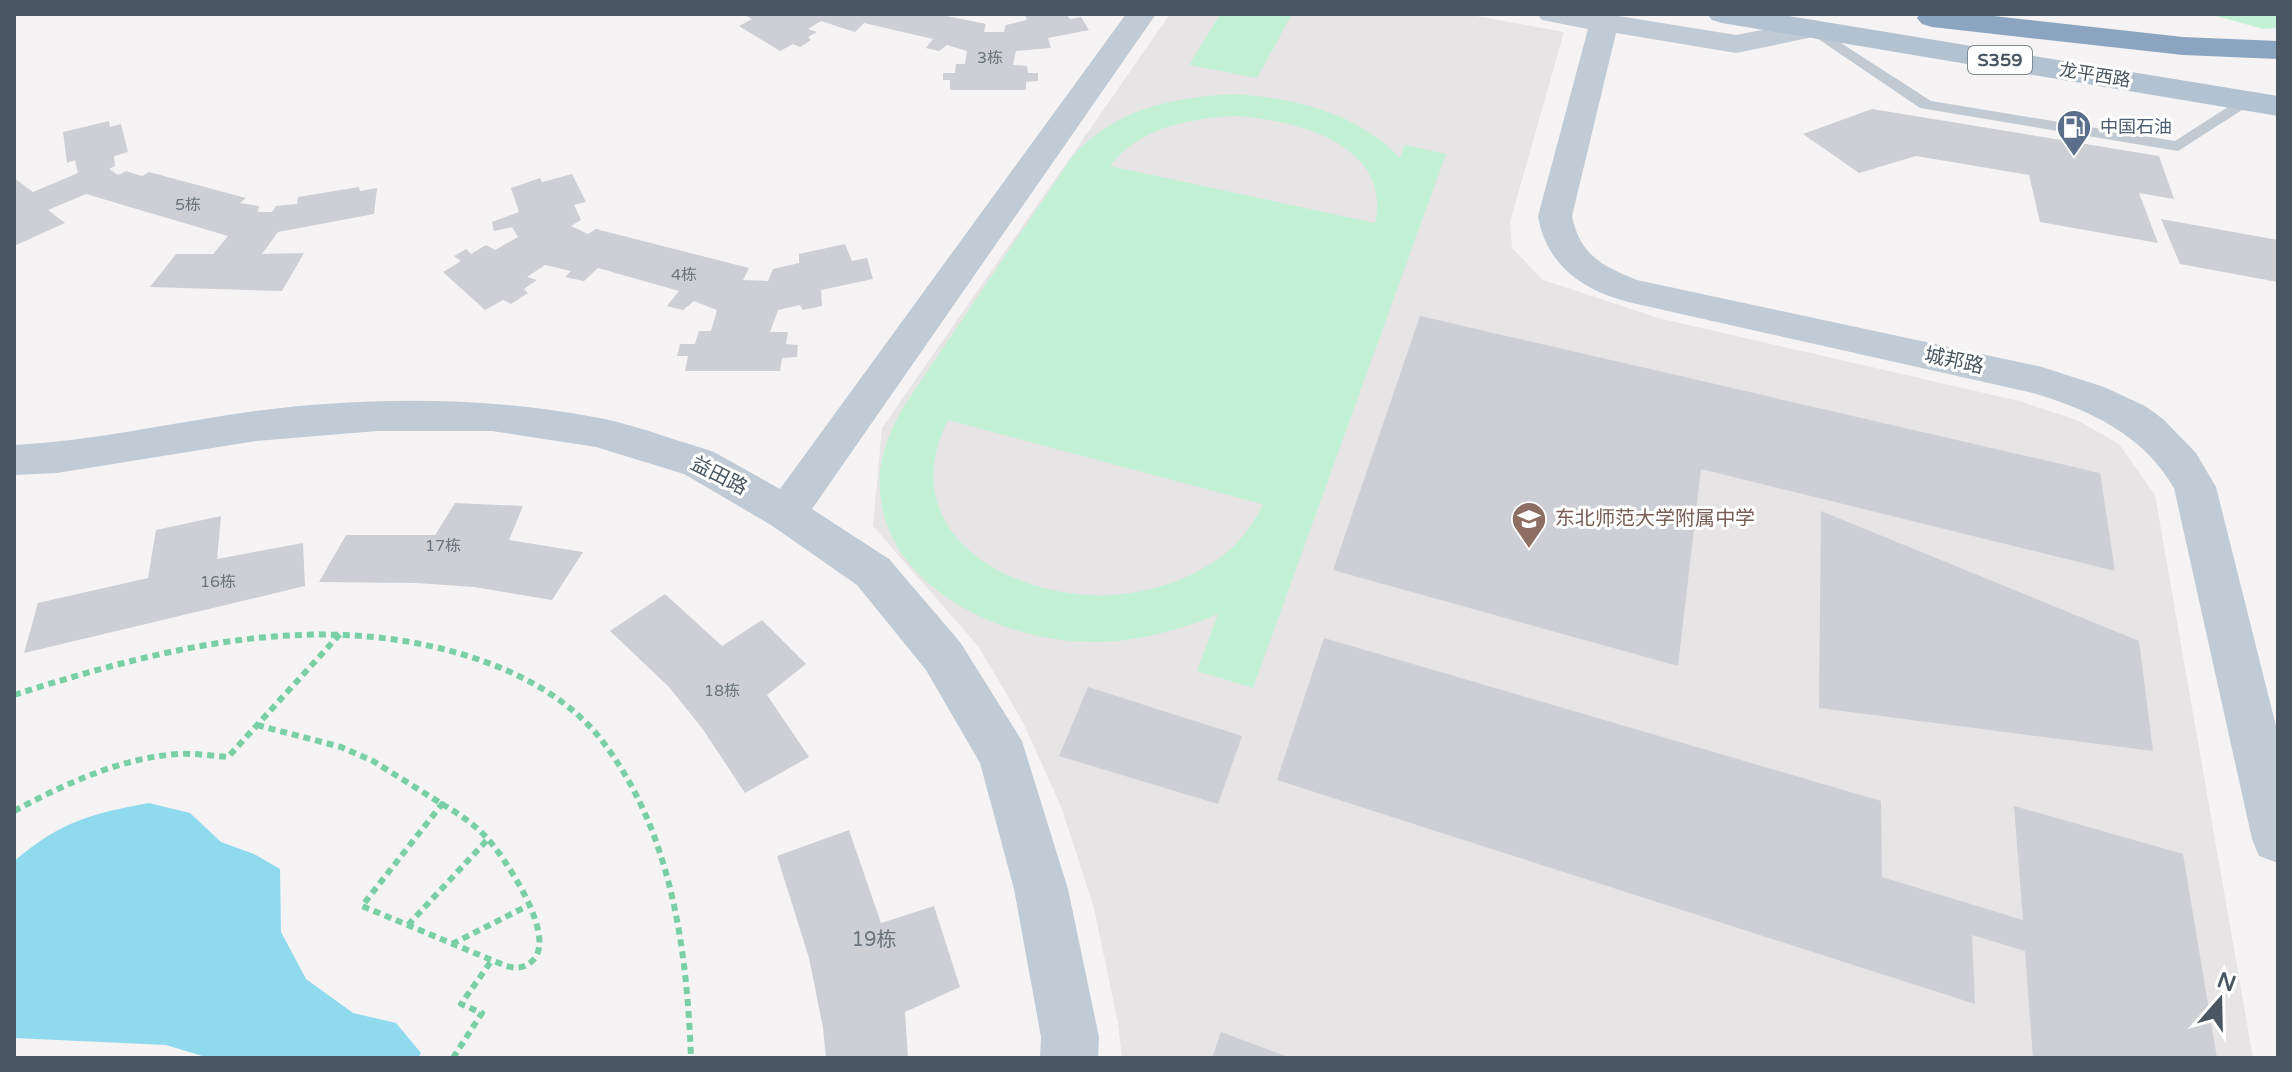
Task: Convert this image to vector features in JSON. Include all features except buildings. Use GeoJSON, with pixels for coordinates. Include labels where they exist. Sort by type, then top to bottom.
{"type":"FeatureCollection","features":[{"type":"Feature","properties":{"kind":"highway"},"geometry":{"type":"LineString","coordinates":[[1922,16],[2183,46],[2278,50]]}},
{"type":"Feature","properties":{"kind":"main road","name":"龙平西路"},"geometry":{"type":"LineString","coordinates":[[1722,14],[1812,21],[2263,103]]}},
{"type":"Feature","properties":{"kind":"main road","name":"龙平西路"},"geometry":{"type":"LineString","coordinates":[[1922,16],[2278,79]]}},
{"type":"Feature","properties":{"kind":"street"},"geometry":{"type":"LineString","coordinates":[[786,513],[1141,14]]}},
{"type":"Feature","properties":{"kind":"street"},"geometry":{"type":"LineString","coordinates":[[1552,14],[1736,44],[1772,40],[1812,21]]}},
{"type":"Feature","properties":{"kind":"street","name":"城邦路"},"geometry":{"type":"LineString","coordinates":[[1604,23],[1555,216],[1557,239],[1573,259],[1598,278],[1628,290],[2042,381],[2098,399],[2144,424],[2178,456],[2195,487],[2278,839]]}},
{"type":"Feature","properties":{"kind":"street","name":"益田路"},"geometry":{"type":"LineString","coordinates":[[14,460],[57,458],[256,426],[377,416],[492,416],[597,432],[699,463],[786,513],[873,572],[943,656],[1004,757],[1041,889],[1070,1037],[1069,1058]]}},
{"type":"Feature","properties":{"kind":"lane"},"geometry":{"type":"LineString","coordinates":[[1812,21],[1926,105],[2178,146],[2263,103]]}},
{"type":"Feature","properties":{"kind":"path"},"geometry":{"type":"LineString","coordinates":[[14,695],[91,669],[156,654],[217,644],[340,633],[429,643],[482,659],[532,681],[572,710],[608,748],[635,795],[656,842],[679,932],[691,1058]]}},
{"type":"Feature","properties":{"kind":"path"},"geometry":{"type":"LineString","coordinates":[[14,811],[59,787],[134,762],[178,754],[228,757],[340,633]]}},
{"type":"Feature","properties":{"kind":"path"},"geometry":{"type":"LineString","coordinates":[[257,725],[341,747],[373,761],[468,818],[519,881],[529,905],[541,952],[535,961],[515,969],[362,906],[442,804]]}},
{"type":"Feature","properties":{"kind":"path"},"geometry":{"type":"LineString","coordinates":[[408,925],[488,839]]}},
{"type":"Feature","properties":{"kind":"path"},"geometry":{"type":"LineString","coordinates":[[452,944],[529,905]]}},
{"type":"Feature","properties":{"kind":"path"},"geometry":{"type":"LineString","coordinates":[[453,1058],[482,1013],[461,1004],[492,960]]}},
{"type":"Feature","properties":{"kind":"shaded area","name":"东北师范大学附属中学"},"geometry":{"type":"Polygon","coordinates":[[[1170,14],[1465,14],[1564,32],[1510,222],[1512,248],[1543,280],[1658,318],[2019,401],[2077,420],[2119,444],[2155,495],[2253,1058],[1122,1058],[1118,1023],[1094,908],[1062,809],[1023,722],[978,646],[873,526],[882,428],[1170,14]]]}},
{"type":"Feature","properties":{"kind":"green space"},"geometry":{"type":"Polygon","coordinates":[[[1220,14],[1292,14],[1257,78],[1189,65],[1220,14]]]}},
{"type":"Feature","properties":{"kind":"green space"},"geometry":{"type":"Polygon","coordinates":[[[2209,14],[2278,14],[2278,28],[2263,29],[2209,14]]]}},
{"type":"Feature","properties":{"kind":"green space"},"geometry":{"type":"Polygon","coordinates":[[[1236,94],[1282,100],[1325,111],[1365,130],[1400,158],[1405,145],[1446,154],[1253,688],[1197,671],[1218,614],[1155,635],[1088,642],[1052,639],[1016,630],[980,616],[946,597],[918,573],[896,544],[883,511],[880,472],[885,447],[902,409],[1072,157],[1089,140],[1126,116],[1168,102],[1236,94]],[[1237,116],[1202,119],[1167,127],[1136,142],[1110,166],[1375,223],[1377,196],[1369,174],[1355,156],[1311,131],[1286,123],[1237,116]],[[948,420],[935,457],[935,491],[944,520],[963,545],[988,565],[1019,580],[1053,590],[1088,595],[1124,594],[1178,580],[1211,564],[1232,548],[1263,505],[1262,504],[948,420]]]}},
{"type":"Feature","properties":{"kind":"water"},"geometry":{"type":"Polygon","coordinates":[[[149,803],[190,813],[221,842],[254,854],[280,869],[281,932],[306,979],[353,1013],[396,1023],[421,1053],[418,1058],[209,1058],[166,1045],[14,1038],[14,861],[31,847],[77,821],[149,803]]]}},
{"type":"Feature","properties":{"kind":"place","name":"中国石油"},"geometry":{"type":"Point","coordinates":[2074,158]}},
{"type":"Feature","properties":{"kind":"place","name":"东北师范大学附属中学"},"geometry":{"type":"Point","coordinates":[1529,550]}}]}
